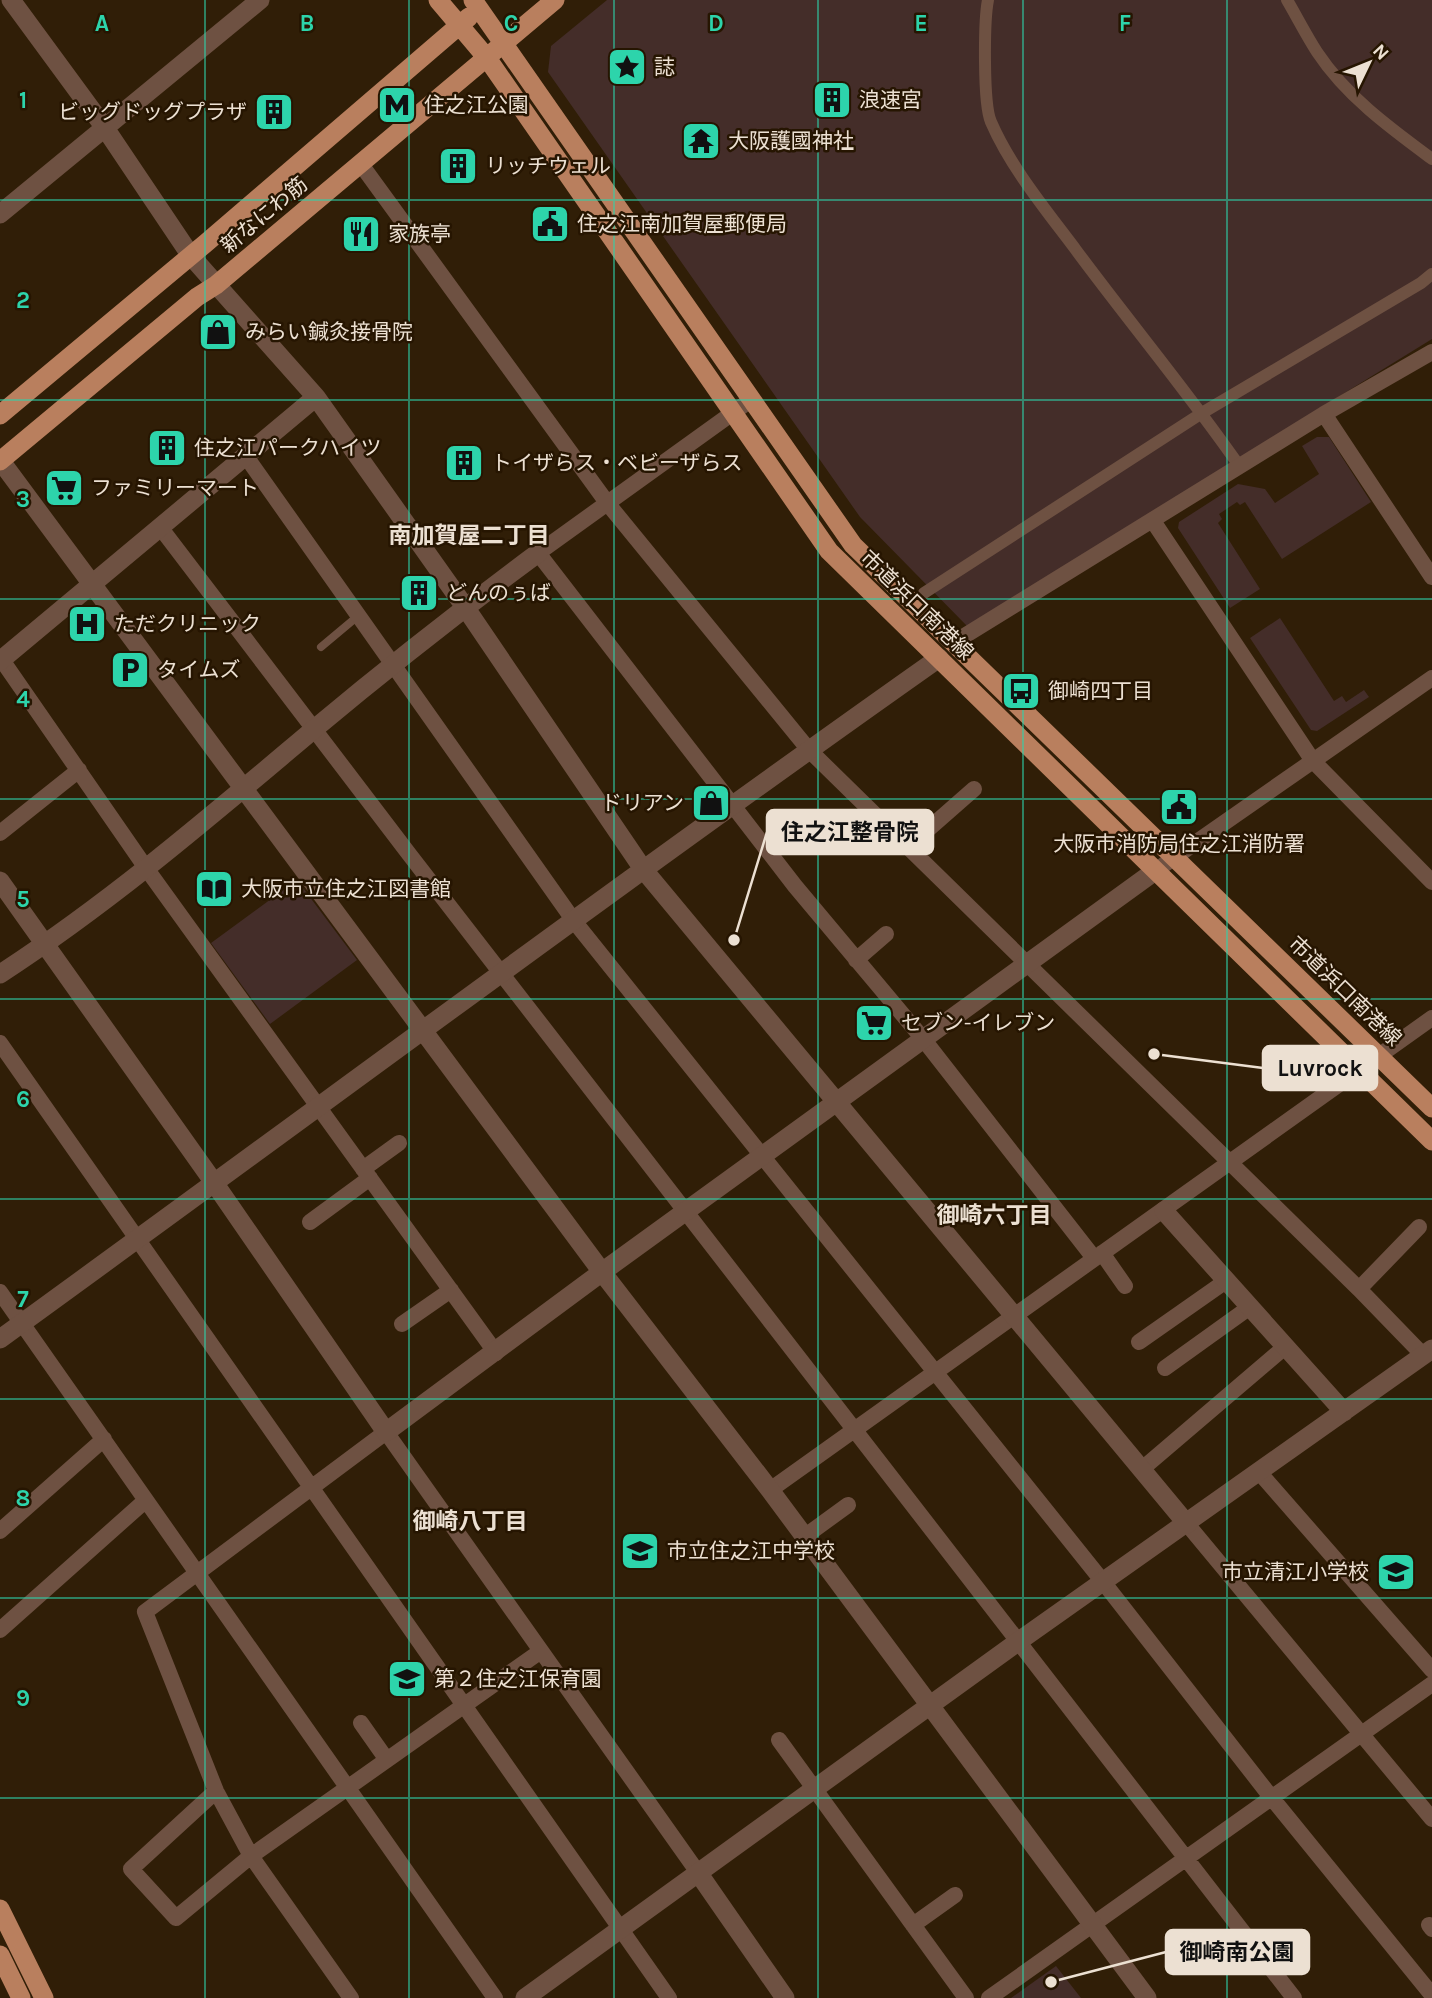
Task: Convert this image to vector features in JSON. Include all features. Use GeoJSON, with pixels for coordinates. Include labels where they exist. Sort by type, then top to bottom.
{"type":"FeatureCollection","features":[{"type":"Feature","properties":{"kind":"main road","name":"市道浜口南港線"},"geometry":{"type":"LineString","coordinates":[[438,0],[487,58],[829,551],[1432,1141]]}},
{"type":"Feature","properties":{"kind":"main road","name":"新なにわ筋"},"geometry":{"type":"LineString","coordinates":[[0,461],[197,297],[216,285],[555,0]]}},
{"type":"Feature","properties":{"kind":"main road","name":"市道浜口南港線"},"geometry":{"type":"LineString","coordinates":[[479,2],[503,43],[853,545],[1432,1108]]}},
{"type":"Feature","properties":{"kind":"main road","name":"新なにわ筋"},"geometry":{"type":"LineString","coordinates":[[0,415],[460,26],[479,2]]}},
{"type":"Feature","properties":{"kind":"main road"},"geometry":{"type":"LineString","coordinates":[[0,1909],[44,1998]]}},
{"type":"Feature","properties":{"kind":"main road"},"geometry":{"type":"LineString","coordinates":[[0,1955],[21,1998]]}},
{"type":"Feature","properties":{"kind":"street"},"geometry":{"type":"LineString","coordinates":[[11,0],[105,128],[191,256],[316,397],[465,607],[643,869],[1432,1819]]}},
{"type":"Feature","properties":{"kind":"street"},"geometry":{"type":"LineString","coordinates":[[0,214],[260,0]]}},
{"type":"Feature","properties":{"kind":"street"},"geometry":{"type":"LineString","coordinates":[[988,0],[985,55],[990,119],[1017,168],[1042,205],[1202,412],[1240,467]]}},
{"type":"Feature","properties":{"kind":"street"},"geometry":{"type":"LineString","coordinates":[[1287,0],[1318,53],[1349,91],[1388,126],[1432,159]]}},
{"type":"Feature","properties":{"kind":"street"},"geometry":{"type":"LineString","coordinates":[[360,163],[608,503],[809,750],[1229,1164],[1427,1352],[1019,1641],[525,1998]]}},
{"type":"Feature","properties":{"kind":"street"},"geometry":{"type":"LineString","coordinates":[[924,593],[1202,412],[1432,274]]}},
{"type":"Feature","properties":{"kind":"street"},"geometry":{"type":"LineString","coordinates":[[953,643],[1324,414],[1430,358]]}},
{"type":"Feature","properties":{"kind":"street"},"geometry":{"type":"LineString","coordinates":[[316,397],[1,660],[146,868],[496,1353]]}},
{"type":"Feature","properties":{"kind":"street"},"geometry":{"type":"LineString","coordinates":[[0,974],[45,945],[146,868],[465,607],[752,399]]}},
{"type":"Feature","properties":{"kind":"street"},"geometry":{"type":"LineString","coordinates":[[1324,414],[1432,577]]}},
{"type":"Feature","properties":{"kind":"street"},"geometry":{"type":"LineString","coordinates":[[245,455],[574,921],[1104,1583],[1426,1992]]}},
{"type":"Feature","properties":{"kind":"street"},"geometry":{"type":"LineString","coordinates":[[0,461],[602,1272],[770,1490],[1147,1998]]}},
{"type":"Feature","properties":{"kind":"street"},"geometry":{"type":"LineString","coordinates":[[1153,520],[1313,761],[1432,882]]}},
{"type":"Feature","properties":{"kind":"street"},"geometry":{"type":"LineString","coordinates":[[160,527],[853,1430],[1294,1998]]}},
{"type":"Feature","properties":{"kind":"street"},"geometry":{"type":"LineString","coordinates":[[538,553],[795,886],[1125,1286]]}},
{"type":"Feature","properties":{"kind":"street"},"geometry":{"type":"LineString","coordinates":[[0,1339],[425,1031],[643,869],[939,658]]}},
{"type":"Feature","properties":{"kind":"street"},"geometry":{"type":"LineString","coordinates":[[351,1998],[251,1856],[216,1791],[145,1612],[686,1211],[1155,871],[1432,678]]}},
{"type":"Feature","properties":{"kind":"street"},"geometry":{"type":"LineString","coordinates":[[0,833],[79,770]]}},
{"type":"Feature","properties":{"kind":"street"},"geometry":{"type":"LineString","coordinates":[[908,847],[974,789]]}},
{"type":"Feature","properties":{"kind":"street"},"geometry":{"type":"LineString","coordinates":[[0,880],[785,1998]]}},
{"type":"Feature","properties":{"kind":"street"},"geometry":{"type":"LineString","coordinates":[[856,960],[886,934]]}},
{"type":"Feature","properties":{"kind":"street"},"geometry":{"type":"LineString","coordinates":[[770,1490],[1432,1018]]}},
{"type":"Feature","properties":{"kind":"street"},"geometry":{"type":"LineString","coordinates":[[0,1043],[669,1998]]}},
{"type":"Feature","properties":{"kind":"street"},"geometry":{"type":"LineString","coordinates":[[310,1222],[399,1143]]}},
{"type":"Feature","properties":{"kind":"street"},"geometry":{"type":"LineString","coordinates":[[1164,1211],[1344,1412]]}},
{"type":"Feature","properties":{"kind":"street"},"geometry":{"type":"LineString","coordinates":[[1359,1290],[1419,1227]]}},
{"type":"Feature","properties":{"kind":"street"},"geometry":{"type":"LineString","coordinates":[[1139,1342],[1226,1280]]}},
{"type":"Feature","properties":{"kind":"street"},"geometry":{"type":"LineString","coordinates":[[402,1324],[451,1290]]}},
{"type":"Feature","properties":{"kind":"street"},"geometry":{"type":"LineString","coordinates":[[0,1292],[495,1998]]}},
{"type":"Feature","properties":{"kind":"street"},"geometry":{"type":"LineString","coordinates":[[1165,1368],[1250,1307]]}},
{"type":"Feature","properties":{"kind":"street"},"geometry":{"type":"LineString","coordinates":[[1142,1469],[1285,1347]]}},
{"type":"Feature","properties":{"kind":"street"},"geometry":{"type":"LineString","coordinates":[[0,1531],[104,1440]]}},
{"type":"Feature","properties":{"kind":"street"},"geometry":{"type":"LineString","coordinates":[[1259,1472],[1432,1670]]}},
{"type":"Feature","properties":{"kind":"street"},"geometry":{"type":"LineString","coordinates":[[0,1630],[146,1500]]}},
{"type":"Feature","properties":{"kind":"street"},"geometry":{"type":"LineString","coordinates":[[804,1537],[848,1505]]}},
{"type":"Feature","properties":{"kind":"street"},"geometry":{"type":"LineString","coordinates":[[216,1791],[131,1869],[176,1918],[251,1856],[541,1651]]}},
{"type":"Feature","properties":{"kind":"street"},"geometry":{"type":"LineString","coordinates":[[989,1998],[1432,1684]]}},
{"type":"Feature","properties":{"kind":"street"},"geometry":{"type":"LineString","coordinates":[[361,1723],[387,1760]]}},
{"type":"Feature","properties":{"kind":"street"},"geometry":{"type":"LineString","coordinates":[[779,1740],[966,1998]]}},
{"type":"Feature","properties":{"kind":"street"},"geometry":{"type":"LineString","coordinates":[[913,1925],[955,1895]]}},
{"type":"Feature","properties":{"kind":"lane"},"geometry":{"type":"LineString","coordinates":[[321,647],[358,616]]}},
{"type":"Feature","properties":{"kind":"shaded area","name":"住之江公園"},"geometry":{"type":"Polygon","coordinates":[[[607,0],[1432,0],[1432,339],[967,626],[860,517],[548,72],[551,46],[607,0]]]}},
{"type":"Feature","properties":{"kind":"shaded area"},"geometry":{"type":"Polygon","coordinates":[[[1317,437],[1329,437],[1371,502],[1282,559],[1245,502],[1240,505],[1237,502],[1219,514],[1222,519],[1218,523],[1260,589],[1230,608],[1178,528],[1179,522],[1238,484],[1265,489],[1275,503],[1319,474],[1302,446],[1317,437]]]}},
{"type":"Feature","properties":{"kind":"shaded area"},"geometry":{"type":"Polygon","coordinates":[[[1280,618],[1334,701],[1342,696],[1346,702],[1364,690],[1369,697],[1317,731],[1311,730],[1250,638],[1280,618]]]}},
{"type":"Feature","properties":{"kind":"shaded area"},"geometry":{"type":"Polygon","coordinates":[[[297,880],[357,960],[270,1024],[211,943],[297,880]]]}},
{"type":"Feature","properties":{"kind":"shaded area"},"geometry":{"type":"Polygon","coordinates":[[[1056,1966],[1081,1998],[1011,1998],[1056,1966]]]}},
{"type":"Feature","properties":{"kind":"place","name":"誌"},"geometry":{"type":"Point","coordinates":[627,67]}},
{"type":"Feature","properties":{"kind":"place","name":"浪速宮"},"geometry":{"type":"Point","coordinates":[832,100]}},
{"type":"Feature","properties":{"kind":"place","name":"住之江公園"},"geometry":{"type":"Point","coordinates":[397,105]}},
{"type":"Feature","properties":{"kind":"place","name":"ビッグドッグプラザ"},"geometry":{"type":"Point","coordinates":[274,112]}},
{"type":"Feature","properties":{"kind":"place","name":"大阪護國神社"},"geometry":{"type":"Point","coordinates":[701,141]}},
{"type":"Feature","properties":{"kind":"place","name":"リッチウェル"},"geometry":{"type":"Point","coordinates":[458,166]}},
{"type":"Feature","properties":{"kind":"place","name":"住之江南加賀屋郵便局"},"geometry":{"type":"Point","coordinates":[550,224]}},
{"type":"Feature","properties":{"kind":"place","name":"家族亭"},"geometry":{"type":"Point","coordinates":[361,234]}},
{"type":"Feature","properties":{"kind":"place","name":"みらい鍼灸接骨院"},"geometry":{"type":"Point","coordinates":[218,332]}},
{"type":"Feature","properties":{"kind":"place","name":"住之江パークハイツ"},"geometry":{"type":"Point","coordinates":[167,448]}},
{"type":"Feature","properties":{"kind":"place","name":"トイザらス・ベビーザらス"},"geometry":{"type":"Point","coordinates":[464,463]}},
{"type":"Feature","properties":{"kind":"place","name":"ファミリーマート"},"geometry":{"type":"Point","coordinates":[64,488]}},
{"type":"Feature","properties":{"kind":"place","name":"どんのぅば"},"geometry":{"type":"Point","coordinates":[419,593]}},
{"type":"Feature","properties":{"kind":"place","name":"ただクリニック"},"geometry":{"type":"Point","coordinates":[87,624]}},
{"type":"Feature","properties":{"kind":"place","name":"タイムズ"},"geometry":{"type":"Point","coordinates":[130,670]}},
{"type":"Feature","properties":{"kind":"place","name":"御崎四丁目"},"geometry":{"type":"Point","coordinates":[1021,691]}},
{"type":"Feature","properties":{"kind":"place","name":"ドリアン"},"geometry":{"type":"Point","coordinates":[711,803]}},
{"type":"Feature","properties":{"kind":"place","name":"大阪市消防局住之江消防署"},"geometry":{"type":"Point","coordinates":[1179,807]}},
{"type":"Feature","properties":{"kind":"place","name":"大阪市立住之江図書館"},"geometry":{"type":"Point","coordinates":[214,889]}},
{"type":"Feature","properties":{"kind":"place","name":"住之江整骨院"},"geometry":{"type":"Point","coordinates":[734,940]}},
{"type":"Feature","properties":{"kind":"place","name":"セブン-イレブン"},"geometry":{"type":"Point","coordinates":[874,1023]}},
{"type":"Feature","properties":{"kind":"place","name":"Luvrock"},"geometry":{"type":"Point","coordinates":[1154,1054]}},
{"type":"Feature","properties":{"kind":"place","name":"市立住之江中学校"},"geometry":{"type":"Point","coordinates":[640,1551]}},
{"type":"Feature","properties":{"kind":"place","name":"市立清江小学校"},"geometry":{"type":"Point","coordinates":[1396,1572]}},
{"type":"Feature","properties":{"kind":"place","name":"第２住之江保育園"},"geometry":{"type":"Point","coordinates":[407,1679]}},
{"type":"Feature","properties":{"kind":"place","name":"御崎南公園"},"geometry":{"type":"Point","coordinates":[1051,1982]}},
{"type":"Feature","properties":{"kind":"district","name":"南加賀屋二丁目"},"geometry":{"type":"Point","coordinates":[469,535]}},
{"type":"Feature","properties":{"kind":"district","name":"御崎六丁目"},"geometry":{"type":"Point","coordinates":[994,1215]}},
{"type":"Feature","properties":{"kind":"district","name":"御崎八丁目"},"geometry":{"type":"Point","coordinates":[470,1521]}}]}
